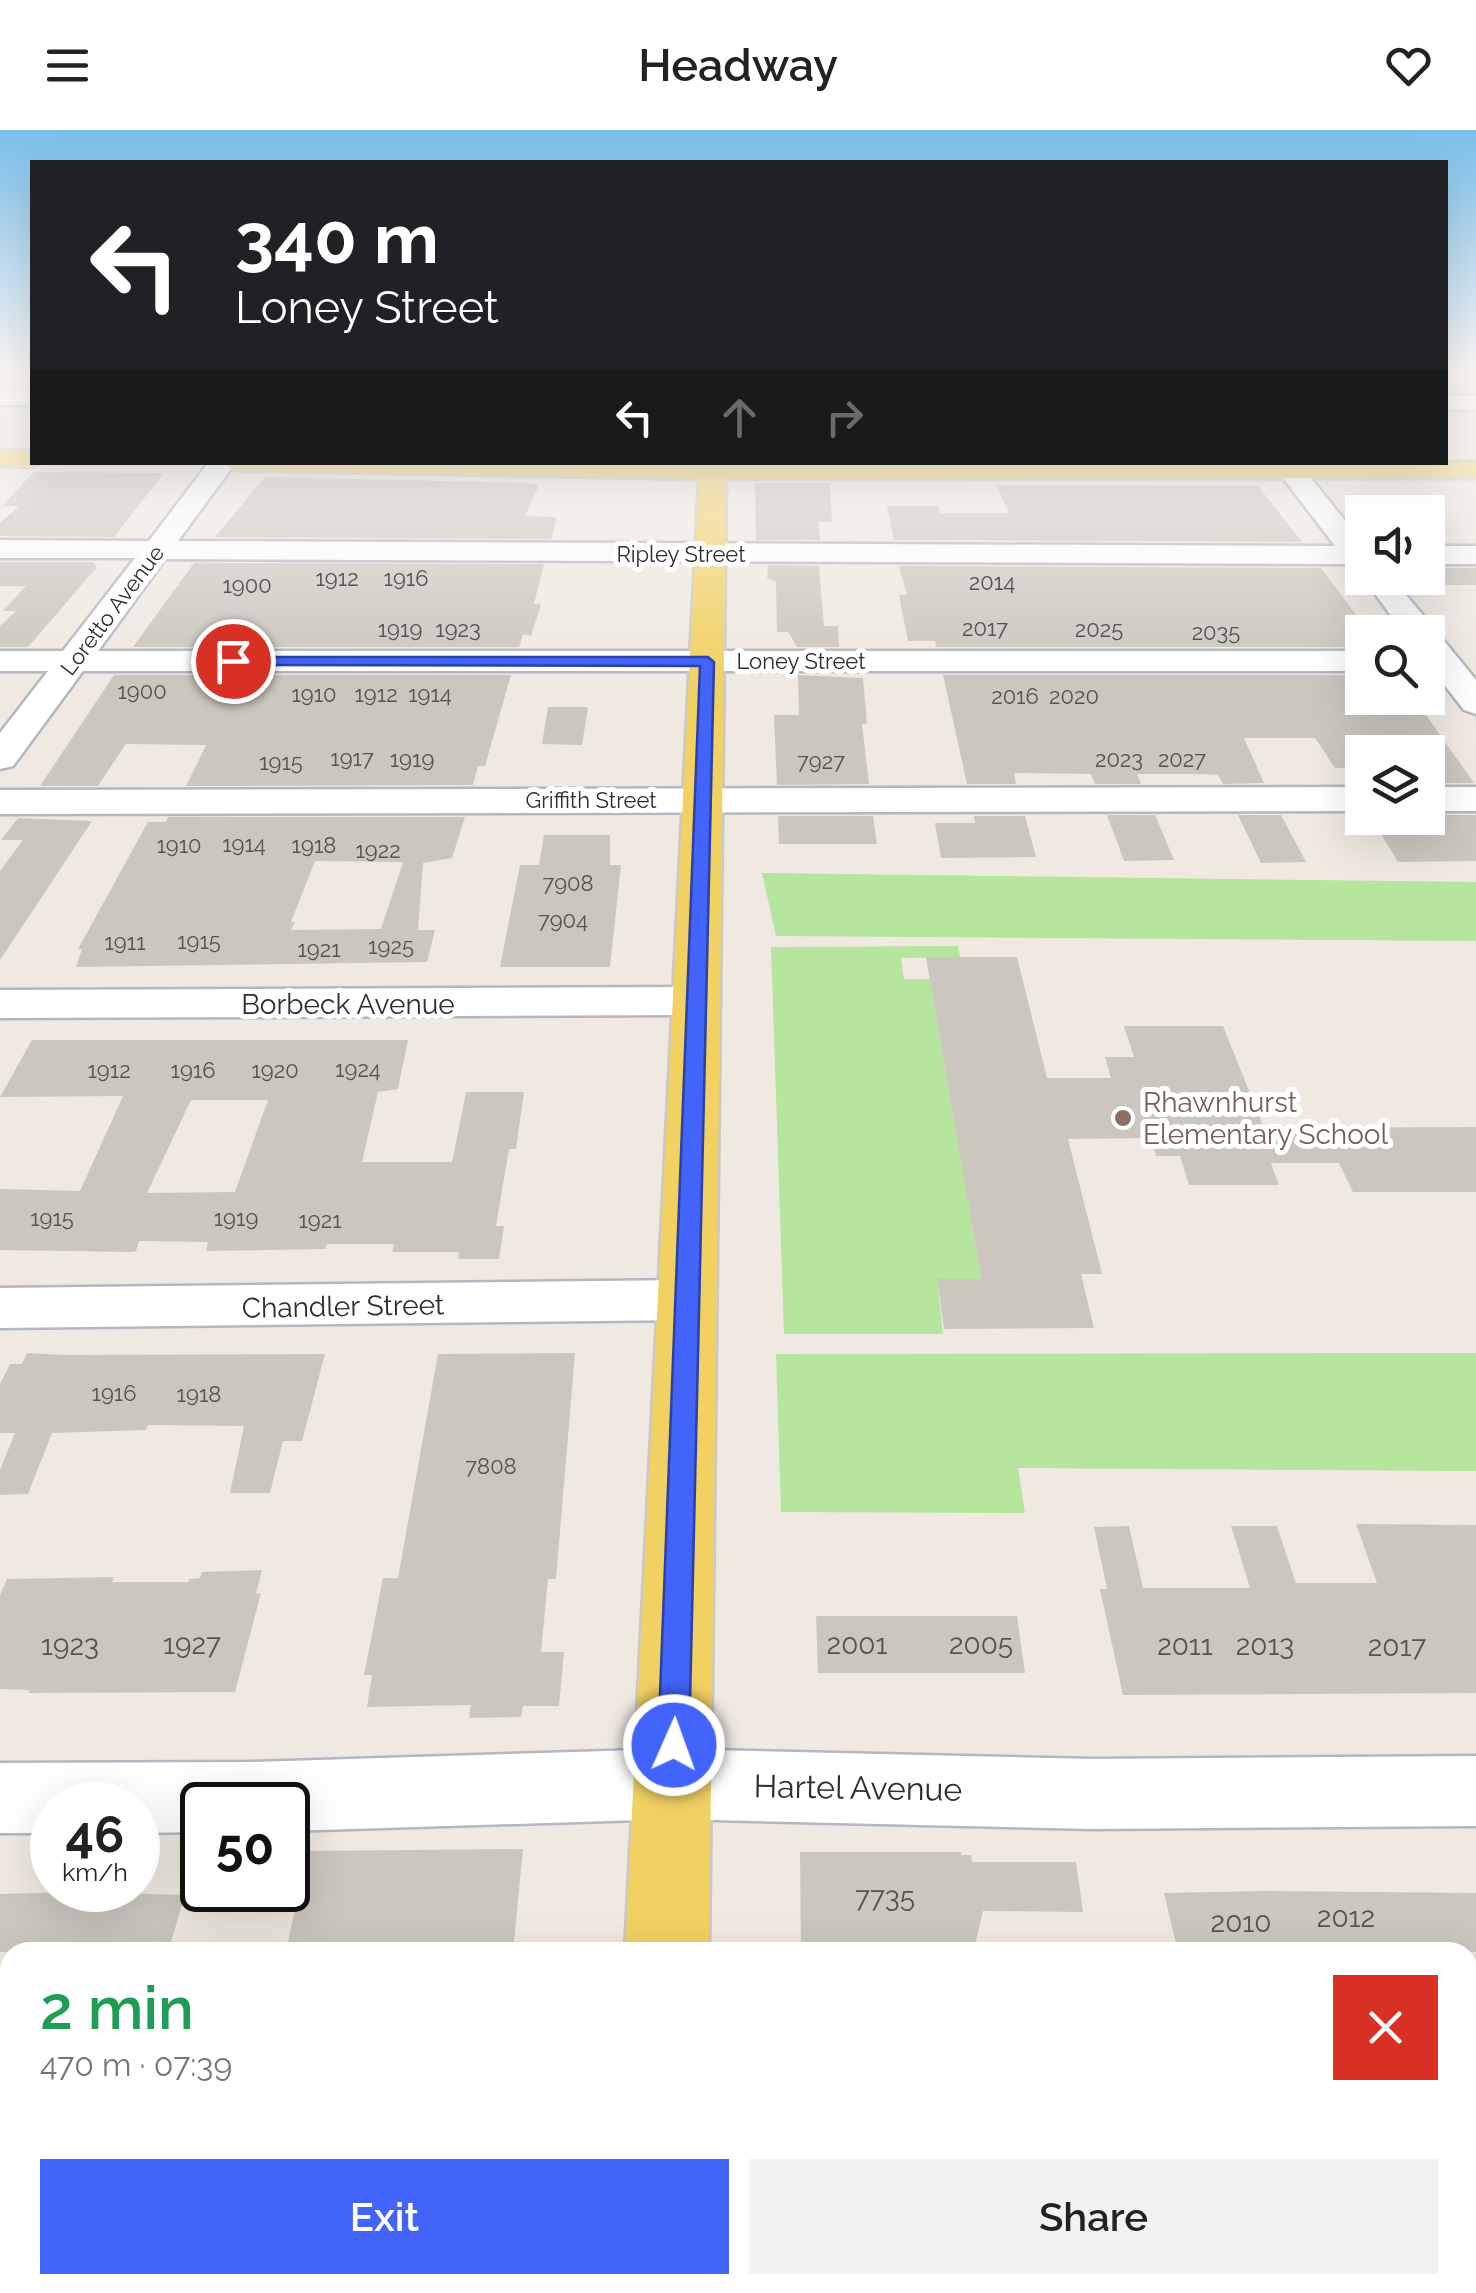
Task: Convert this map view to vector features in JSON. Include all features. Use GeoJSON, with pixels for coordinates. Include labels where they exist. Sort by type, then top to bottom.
{"type":"FeatureCollection","features":[{"type":"Feature","properties":{"kind":"main road"},"geometry":{"type":"LineString","coordinates":[[667,1942],[714,473]]}},
{"type":"Feature","properties":{"kind":"street","name":"Loretto Avenue"},"geometry":{"type":"LineString","coordinates":[[0,758],[215,473]]}},
{"type":"Feature","properties":{"kind":"street"},"geometry":{"type":"LineString","coordinates":[[1293,473],[1345,537]]}},
{"type":"Feature","properties":{"kind":"street","name":"Ripley Street"},"geometry":{"type":"LineString","coordinates":[[0,549],[1345,562]]}},
{"type":"Feature","properties":{"kind":"street"},"geometry":{"type":"LineString","coordinates":[[1445,554],[1476,555]]}},
{"type":"Feature","properties":{"kind":"street"},"geometry":{"type":"LineString","coordinates":[[1391,595],[1407,615]]}},
{"type":"Feature","properties":{"kind":"street"},"geometry":{"type":"LineString","coordinates":[[1445,656],[1476,660]]}},
{"type":"Feature","properties":{"kind":"street","name":"Loney Street"},"geometry":{"type":"LineString","coordinates":[[0,661],[1345,661]]}},
{"type":"Feature","properties":{"kind":"street"},"geometry":{"type":"LineString","coordinates":[[1445,669],[1476,703]]}},
{"type":"Feature","properties":{"kind":"street","name":"Griffith Street"},"geometry":{"type":"LineString","coordinates":[[0,802],[1345,799]]}},
{"type":"Feature","properties":{"kind":"street"},"geometry":{"type":"LineString","coordinates":[[1445,799],[1476,799]]}},
{"type":"Feature","properties":{"kind":"street","name":"Borbeck Avenue"},"geometry":{"type":"LineString","coordinates":[[0,1004],[696,1001]]}},
{"type":"Feature","properties":{"kind":"street","name":"Chandler Street"},"geometry":{"type":"LineString","coordinates":[[0,1308],[687,1300]]}},
{"type":"Feature","properties":{"kind":"street","name":"Hartel Avenue"},"geometry":{"type":"LineString","coordinates":[[0,1798],[250,1797],[672,1784],[1092,1794],[1476,1792]]}},
{"type":"Feature","properties":{"kind":"green space"},"geometry":{"type":"Polygon","coordinates":[[[762,873],[1476,882],[1476,941],[776,936],[762,873]]]}},
{"type":"Feature","properties":{"kind":"green space"},"geometry":{"type":"Polygon","coordinates":[[[958,946],[960,957],[901,958],[904,979],[930,979],[981,1279],[937,1279],[943,1334],[784,1334],[771,947],[958,946]]]}},
{"type":"Feature","properties":{"kind":"green space"},"geometry":{"type":"Polygon","coordinates":[[[1476,1353],[1476,1471],[1018,1468],[1025,1513],[781,1512],[776,1354],[1476,1353]]]}},
{"type":"Feature","properties":{"kind":"building"},"geometry":{"type":"Polygon","coordinates":[[[33,473],[164,473],[114,537],[0,536],[0,523],[19,506],[2,506],[33,473]]]}},
{"type":"Feature","properties":{"kind":"building"},"geometry":{"type":"Polygon","coordinates":[[[265,477],[529,483],[539,485],[525,516],[557,517],[551,539],[215,537],[265,477]]]}},
{"type":"Feature","properties":{"kind":"building"},"geometry":{"type":"Polygon","coordinates":[[[755,483],[830,483],[832,522],[818,522],[820,540],[756,540],[755,483]]]}},
{"type":"Feature","properties":{"kind":"building"},"geometry":{"type":"Polygon","coordinates":[[[996,485],[1258,486],[1302,542],[894,540],[887,506],[938,506],[940,513],[1009,513],[996,485]]]}},
{"type":"Feature","properties":{"kind":"building"},"geometry":{"type":"Polygon","coordinates":[[[0,562],[93,562],[97,567],[28,647],[0,647],[0,626],[16,611],[3,611],[26,586],[0,586],[0,562]]]}},
{"type":"Feature","properties":{"kind":"building"},"geometry":{"type":"Polygon","coordinates":[[[194,563],[544,564],[534,604],[541,604],[531,636],[523,634],[519,647],[133,647],[194,563]]]}},
{"type":"Feature","properties":{"kind":"building"},"geometry":{"type":"Polygon","coordinates":[[[768,565],[819,566],[824,626],[838,626],[839,647],[797,647],[788,632],[777,632],[776,582],[767,578],[768,565]]]}},
{"type":"Feature","properties":{"kind":"building"},"geometry":{"type":"Polygon","coordinates":[[[899,566],[1321,568],[1356,615],[1345,615],[1345,647],[936,647],[935,641],[908,641],[899,595],[907,595],[899,566]]]}},
{"type":"Feature","properties":{"kind":"building"},"geometry":{"type":"Polygon","coordinates":[[[1445,568],[1476,568],[1476,585],[1445,585],[1445,568]]]}},
{"type":"Feature","properties":{"kind":"building"},"geometry":{"type":"Polygon","coordinates":[[[114,675],[511,675],[485,766],[478,766],[473,785],[186,786],[206,745],[126,744],[98,786],[40,786],[114,675]]]}},
{"type":"Feature","properties":{"kind":"building"},"geometry":{"type":"Polygon","coordinates":[[[798,675],[863,678],[867,724],[862,724],[869,784],[777,785],[774,715],[799,715],[798,675]]]}},
{"type":"Feature","properties":{"kind":"building"},"geometry":{"type":"Polygon","coordinates":[[[943,675],[1345,675],[1345,715],[1426,715],[1440,735],[1345,735],[1345,768],[1335,768],[1315,738],[1244,738],[1264,783],[1223,784],[1218,775],[1137,774],[1141,784],[1095,784],[1091,774],[1014,773],[1016,784],[967,784],[943,675]]]}},
{"type":"Feature","properties":{"kind":"building"},"geometry":{"type":"Polygon","coordinates":[[[548,707],[588,707],[582,745],[542,744],[548,707]]]}},
{"type":"Feature","properties":{"kind":"building"},"geometry":{"type":"Polygon","coordinates":[[[1445,742],[1474,783],[1445,783],[1445,742]]]}},
{"type":"Feature","properties":{"kind":"building"},"geometry":{"type":"Polygon","coordinates":[[[1107,815],[1155,815],[1174,860],[1124,861],[1107,815]]]}},
{"type":"Feature","properties":{"kind":"building"},"geometry":{"type":"Polygon","coordinates":[[[1238,815],[1281,815],[1306,862],[1261,863],[1238,815]]]}},
{"type":"Feature","properties":{"kind":"building"},"geometry":{"type":"Polygon","coordinates":[[[1445,815],[1476,815],[1476,861],[1398,862],[1382,835],[1445,835],[1445,815]]]}},
{"type":"Feature","properties":{"kind":"building"},"geometry":{"type":"Polygon","coordinates":[[[778,816],[873,816],[877,844],[779,844],[778,816]]]}},
{"type":"Feature","properties":{"kind":"building"},"geometry":{"type":"Polygon","coordinates":[[[974,816],[1025,816],[1036,857],[941,858],[935,823],[975,823],[974,816]]]}},
{"type":"Feature","properties":{"kind":"building"},"geometry":{"type":"Polygon","coordinates":[[[168,817],[465,817],[452,858],[423,863],[418,930],[435,930],[427,962],[76,967],[82,949],[78,949],[148,822],[166,822],[168,817]],[[315,861],[291,930],[381,929],[403,862],[315,861]]]}},
{"type":"Feature","properties":{"kind":"building"},"geometry":{"type":"Polygon","coordinates":[[[18,818],[92,821],[0,960],[0,871],[23,840],[1,840],[18,818]]]}},
{"type":"Feature","properties":{"kind":"building"},"geometry":{"type":"Polygon","coordinates":[[[544,835],[610,835],[610,865],[621,865],[610,967],[500,967],[520,865],[539,865],[544,835]]]}},
{"type":"Feature","properties":{"kind":"building","name":"Rhawnhurst Elementary School"},"geometry":{"type":"Polygon","coordinates":[[[926,957],[1017,957],[1047,1078],[1111,1078],[1105,1057],[1134,1057],[1124,1026],[1223,1026],[1264,1128],[1476,1127],[1476,1192],[1353,1192],[1339,1163],[1271,1163],[1279,1185],[1189,1185],[1180,1156],[1156,1156],[1151,1138],[1068,1139],[1102,1274],[1081,1274],[1094,1328],[944,1329],[937,1279],[981,1279],[926,957]]]}},
{"type":"Feature","properties":{"kind":"building"},"geometry":{"type":"Polygon","coordinates":[[[32,1040],[408,1040],[398,1089],[378,1092],[362,1162],[452,1162],[466,1092],[524,1092],[516,1149],[509,1149],[496,1226],[504,1226],[499,1259],[458,1259],[459,1252],[392,1252],[394,1244],[206,1251],[208,1242],[139,1241],[136,1251],[131,1252],[0,1250],[0,1189],[80,1191],[123,1096],[0,1097],[32,1040]],[[191,1100],[147,1193],[235,1192],[268,1100],[191,1100]]]}},
{"type":"Feature","properties":{"kind":"building"},"geometry":{"type":"Polygon","coordinates":[[[27,1353],[325,1354],[302,1441],[283,1441],[270,1493],[230,1493],[244,1426],[148,1425],[146,1430],[52,1433],[28,1494],[0,1495],[0,1470],[15,1433],[0,1433],[0,1384],[10,1364],[22,1364],[27,1353]]]}},
{"type":"Feature","properties":{"kind":"building"},"geometry":{"type":"Polygon","coordinates":[[[575,1353],[556,1579],[548,1579],[541,1652],[564,1652],[559,1706],[523,1706],[521,1717],[469,1718],[471,1705],[367,1707],[372,1675],[364,1675],[383,1578],[398,1578],[438,1354],[575,1353]]]}},
{"type":"Feature","properties":{"kind":"building"},"geometry":{"type":"Polygon","coordinates":[[[1356,1524],[1476,1525],[1476,1693],[1123,1695],[1100,1589],[1107,1589],[1094,1527],[1129,1526],[1143,1588],[1250,1588],[1231,1526],[1277,1526],[1296,1583],[1377,1583],[1356,1524]]]}},
{"type":"Feature","properties":{"kind":"building"},"geometry":{"type":"Polygon","coordinates":[[[262,1570],[256,1594],[261,1593],[235,1692],[28,1693],[30,1690],[0,1689],[0,1595],[7,1579],[114,1577],[112,1582],[188,1582],[200,1578],[202,1572],[262,1570]]]}},
{"type":"Feature","properties":{"kind":"building"},"geometry":{"type":"Polygon","coordinates":[[[816,1616],[1017,1616],[1025,1673],[818,1673],[816,1616]]]}},
{"type":"Feature","properties":{"kind":"building"},"geometry":{"type":"Polygon","coordinates":[[[523,1849],[514,1942],[288,1942],[294,1912],[310,1912],[310,1851],[523,1849]]]}},
{"type":"Feature","properties":{"kind":"building"},"geometry":{"type":"Polygon","coordinates":[[[800,1852],[961,1852],[971,1855],[972,1862],[1076,1862],[1083,1912],[983,1911],[976,1942],[801,1942],[800,1852]]]}},
{"type":"Feature","properties":{"kind":"building"},"geometry":{"type":"Polygon","coordinates":[[[30,1893],[30,1912],[160,1912],[160,1894],[180,1895],[180,1912],[171,1942],[0,1942],[0,1894],[30,1893]]]}},
{"type":"Feature","properties":{"kind":"building"},"geometry":{"type":"Polygon","coordinates":[[[1164,1893],[1476,1893],[1476,1942],[1176,1942],[1164,1893]]]}},
{"type":"Feature","properties":{"kind":"place","name":"Rhawnhurst Elementary School"},"geometry":{"type":"Point","coordinates":[1123,1118]}},
{"type":"Feature","properties":{"kind":"route"},"geometry":{"type":"LineString","coordinates":[[233,661],[708,662],[674,1745]]}}]}
